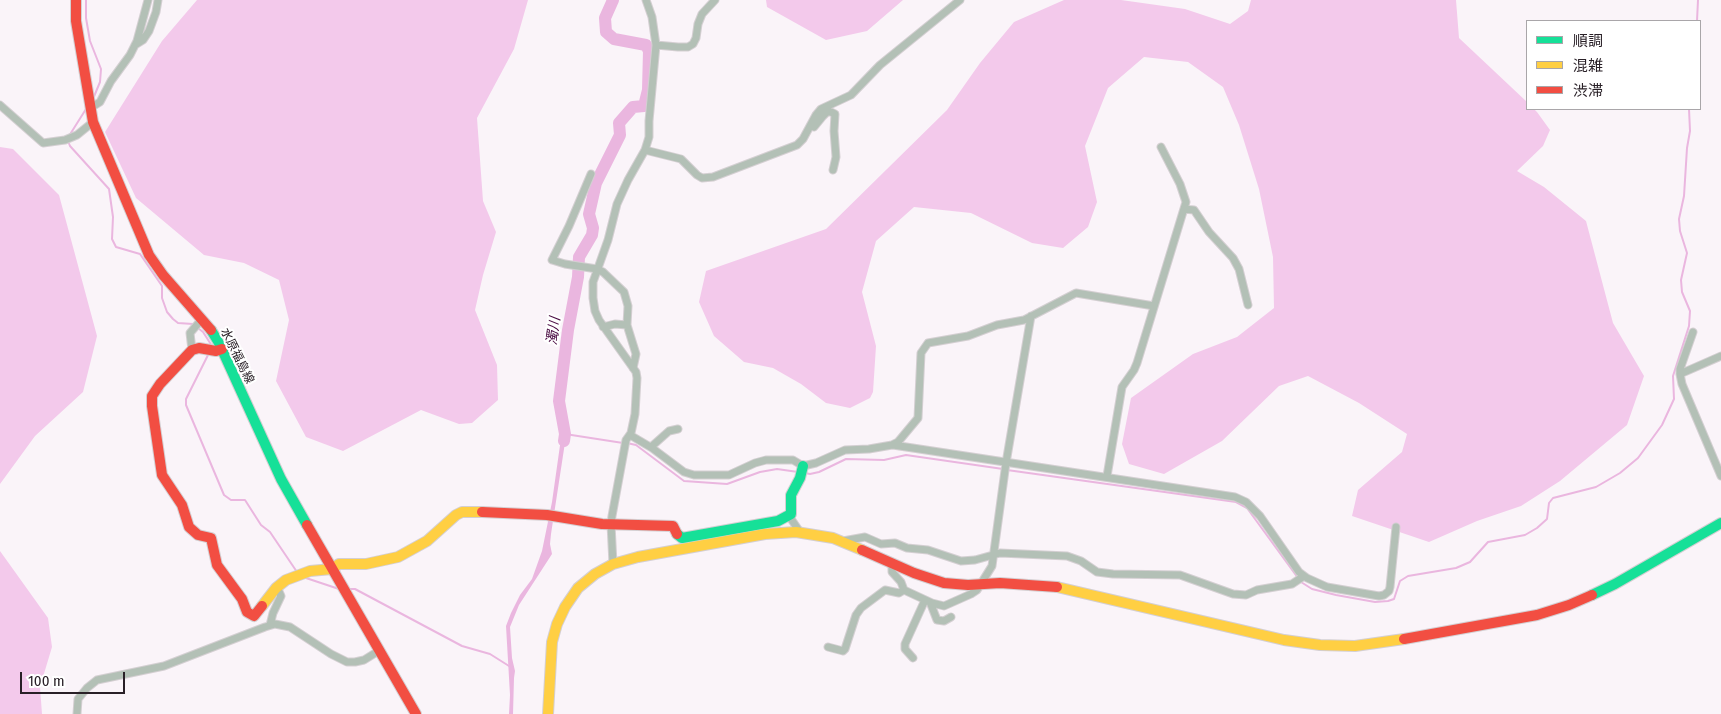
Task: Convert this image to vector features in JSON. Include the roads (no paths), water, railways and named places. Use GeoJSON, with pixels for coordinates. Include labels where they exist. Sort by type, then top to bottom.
{"type":"FeatureCollection","features":[{"type":"Feature","properties":{"kind":"street","name":"水原福島線"},"geometry":{"type":"LineString","coordinates":[[76,0],[76,21],[93,122],[149,255],[163,275],[202,319],[222,349],[270,457],[416,714]]}},
{"type":"Feature","properties":{"kind":"street"},"geometry":{"type":"LineString","coordinates":[[92,108],[100,102],[135,46],[148,0]]}},
{"type":"Feature","properties":{"kind":"street"},"geometry":{"type":"LineString","coordinates":[[135,46],[149,32],[158,0]]}},
{"type":"Feature","properties":{"kind":"street"},"geometry":{"type":"LineString","coordinates":[[613,564],[610,524],[627,441],[635,414],[637,378],[633,368],[603,327],[594,310],[592,298],[593,282],[608,240],[617,204],[645,150],[649,138],[656,45],[652,17],[646,0]]}},
{"type":"Feature","properties":{"kind":"street"},"geometry":{"type":"LineString","coordinates":[[656,45],[688,47],[693,44],[702,14],[716,0]]}},
{"type":"Feature","properties":{"kind":"street"},"geometry":{"type":"LineString","coordinates":[[645,150],[681,159],[702,178],[713,177],[796,145],[803,139],[816,115],[822,109],[855,92],[880,64],[960,0]]}},
{"type":"Feature","properties":{"kind":"street"},"geometry":{"type":"LineString","coordinates":[[0,105],[43,143],[65,140],[78,135],[93,122]]}},
{"type":"Feature","properties":{"kind":"street"},"geometry":{"type":"LineString","coordinates":[[808,131],[812,130],[827,112],[836,114],[834,131],[836,157],[832,170]]}},
{"type":"Feature","properties":{"kind":"street"},"geometry":{"type":"LineString","coordinates":[[1107,476],[1122,387],[1134,370],[1186,202],[1180,184],[1161,147]]}},
{"type":"Feature","properties":{"kind":"street"},"geometry":{"type":"LineString","coordinates":[[591,174],[552,260],[597,269],[603,272],[624,292],[628,306],[627,324],[636,354],[633,368]]}},
{"type":"Feature","properties":{"kind":"street"},"geometry":{"type":"LineString","coordinates":[[1184,209],[1194,210],[1209,232],[1233,258],[1239,269],[1248,305]]}},
{"type":"Feature","properties":{"kind":"street"},"geometry":{"type":"LineString","coordinates":[[222,349],[216,351],[199,348],[192,350],[160,384],[152,396],[152,406],[161,471],[182,505],[189,527],[198,535],[211,538],[217,565],[242,599],[250,615],[256,615],[267,598],[286,580],[310,571],[320,572],[332,569],[339,564],[366,564],[398,557],[428,541],[456,515],[462,512],[503,512],[558,516],[610,524],[673,526],[678,536],[682,538],[778,521],[788,516],[792,511],[791,495],[801,471],[845,450],[869,449],[892,445],[898,442],[918,418],[921,353],[928,342],[968,336],[997,325],[1024,320],[1076,293],[1154,306]]}},
{"type":"Feature","properties":{"kind":"street"},"geometry":{"type":"LineString","coordinates":[[892,564],[892,572],[901,582],[904,590],[927,601],[944,606],[977,590],[992,566],[1031,316]]}},
{"type":"Feature","properties":{"kind":"street"},"geometry":{"type":"LineString","coordinates":[[192,350],[190,333],[202,319]]}},
{"type":"Feature","properties":{"kind":"street"},"geometry":{"type":"LineString","coordinates":[[603,327],[627,324]]}},
{"type":"Feature","properties":{"kind":"street"},"geometry":{"type":"LineString","coordinates":[[1693,332],[1680,374],[1682,384],[1721,476]]}},
{"type":"Feature","properties":{"kind":"street"},"geometry":{"type":"LineString","coordinates":[[1680,374],[1721,356]]}},
{"type":"Feature","properties":{"kind":"street"},"geometry":{"type":"LineString","coordinates":[[651,447],[669,431],[678,429]]}},
{"type":"Feature","properties":{"kind":"street"},"geometry":{"type":"LineString","coordinates":[[627,441],[651,447],[684,472],[694,475],[729,476],[754,463],[766,460],[793,460],[801,471]]}},
{"type":"Feature","properties":{"kind":"street"},"geometry":{"type":"LineString","coordinates":[[892,445],[1006,468],[1107,476],[1240,499],[1253,508],[1260,516],[1299,572],[1301,578]]}},
{"type":"Feature","properties":{"kind":"street"},"geometry":{"type":"LineString","coordinates":[[788,516],[800,532]]}},
{"type":"Feature","properties":{"kind":"street"},"geometry":{"type":"LineString","coordinates":[[548,714],[552,642],[557,624],[565,607],[578,588],[595,574],[613,564],[638,557],[765,534],[800,532],[843,541],[892,564],[944,583],[1000,583],[1055,587],[1284,640],[1320,645],[1355,646],[1392,642],[1511,620],[1569,605],[1615,584],[1721,523]]}},
{"type":"Feature","properties":{"kind":"street"},"geometry":{"type":"LineString","coordinates":[[1301,578],[1327,587],[1379,596],[1384,595],[1389,591],[1390,587],[1396,527]]}},
{"type":"Feature","properties":{"kind":"street"},"geometry":{"type":"LineString","coordinates":[[843,541],[865,537],[881,544],[895,543],[907,548],[928,550],[961,561],[975,560],[1000,552],[1067,556],[1081,560],[1097,572],[1180,576],[1233,594],[1246,595],[1257,590],[1292,584],[1301,578]]}},
{"type":"Feature","properties":{"kind":"street"},"geometry":{"type":"LineString","coordinates":[[270,625],[272,613],[280,596],[277,587]]}},
{"type":"Feature","properties":{"kind":"street"},"geometry":{"type":"LineString","coordinates":[[828,647],[842,651],[845,649],[856,615],[861,608],[881,592],[885,590],[900,593],[904,590]]}},
{"type":"Feature","properties":{"kind":"street"},"geometry":{"type":"LineString","coordinates":[[927,601],[937,620],[944,621],[951,617]]}},
{"type":"Feature","properties":{"kind":"street"},"geometry":{"type":"LineString","coordinates":[[913,658],[905,649],[905,644],[927,601]]}},
{"type":"Feature","properties":{"kind":"street"},"geometry":{"type":"LineString","coordinates":[[77,714],[78,699],[97,680],[164,666],[270,625],[290,627],[331,654],[347,662],[364,660],[380,650]]}},
{"type":"Feature","properties":{"kind":"waterway"},"geometry":{"type":"LineString","coordinates":[[86,0],[86,18],[90,41],[101,69],[100,82],[93,99]]}},
{"type":"Feature","properties":{"kind":"waterway","name":"濁川"},"geometry":{"type":"LineString","coordinates":[[564,441],[565,434],[559,401],[568,330],[578,277],[579,257],[592,235],[593,228],[589,214],[596,183],[620,135],[619,123],[633,107],[644,106],[648,90],[649,51],[646,45],[614,39],[606,32],[605,18],[613,0]]}},
{"type":"Feature","properties":{"kind":"waterway"},"geometry":{"type":"LineString","coordinates":[[1697,20],[1698,0]]}},
{"type":"Feature","properties":{"kind":"waterway"},"geometry":{"type":"LineString","coordinates":[[69,136],[86,109]]}},
{"type":"Feature","properties":{"kind":"waterway"},"geometry":{"type":"LineString","coordinates":[[1301,582],[1312,589],[1336,595],[1375,602],[1394,599],[1400,581],[1408,576],[1456,568],[1470,562],[1488,542],[1525,535],[1547,519],[1549,503],[1553,498],[1596,487],[1620,473],[1638,458],[1662,425],[1674,399],[1673,376],[1689,326],[1690,311],[1682,292],[1681,280],[1687,253],[1680,231],[1679,219],[1684,196],[1690,131],[1689,110]]}},
{"type":"Feature","properties":{"kind":"waterway"},"geometry":{"type":"LineString","coordinates":[[68,141],[70,146],[109,189],[113,217],[112,239],[116,247],[140,254],[162,286],[162,298],[167,312],[178,323],[193,324],[203,332],[212,346]]}},
{"type":"Feature","properties":{"kind":"waterway"},"geometry":{"type":"LineString","coordinates":[[209,353],[186,399],[186,405],[224,495],[231,500],[245,500],[261,525],[270,532],[297,572]]}},
{"type":"Feature","properties":{"kind":"waterway"},"geometry":{"type":"LineString","coordinates":[[565,434],[623,443]]}},
{"type":"Feature","properties":{"kind":"waterway"},"geometry":{"type":"LineString","coordinates":[[627,443],[636,445],[684,481],[727,484],[760,472],[777,469],[798,472]]}},
{"type":"Feature","properties":{"kind":"waterway"},"geometry":{"type":"LineString","coordinates":[[805,473],[819,472],[846,459],[884,460],[906,455],[1003,469]]}},
{"type":"Feature","properties":{"kind":"waterway"},"geometry":{"type":"LineString","coordinates":[[1007,470],[1236,502],[1247,508],[1298,578]]}},
{"type":"Feature","properties":{"kind":"waterway"},"geometry":{"type":"LineString","coordinates":[[303,577],[339,589]]}},
{"type":"Feature","properties":{"kind":"waterway"},"geometry":{"type":"LineString","coordinates":[[348,589],[355,589],[462,646],[490,654],[509,666]]}}]}
